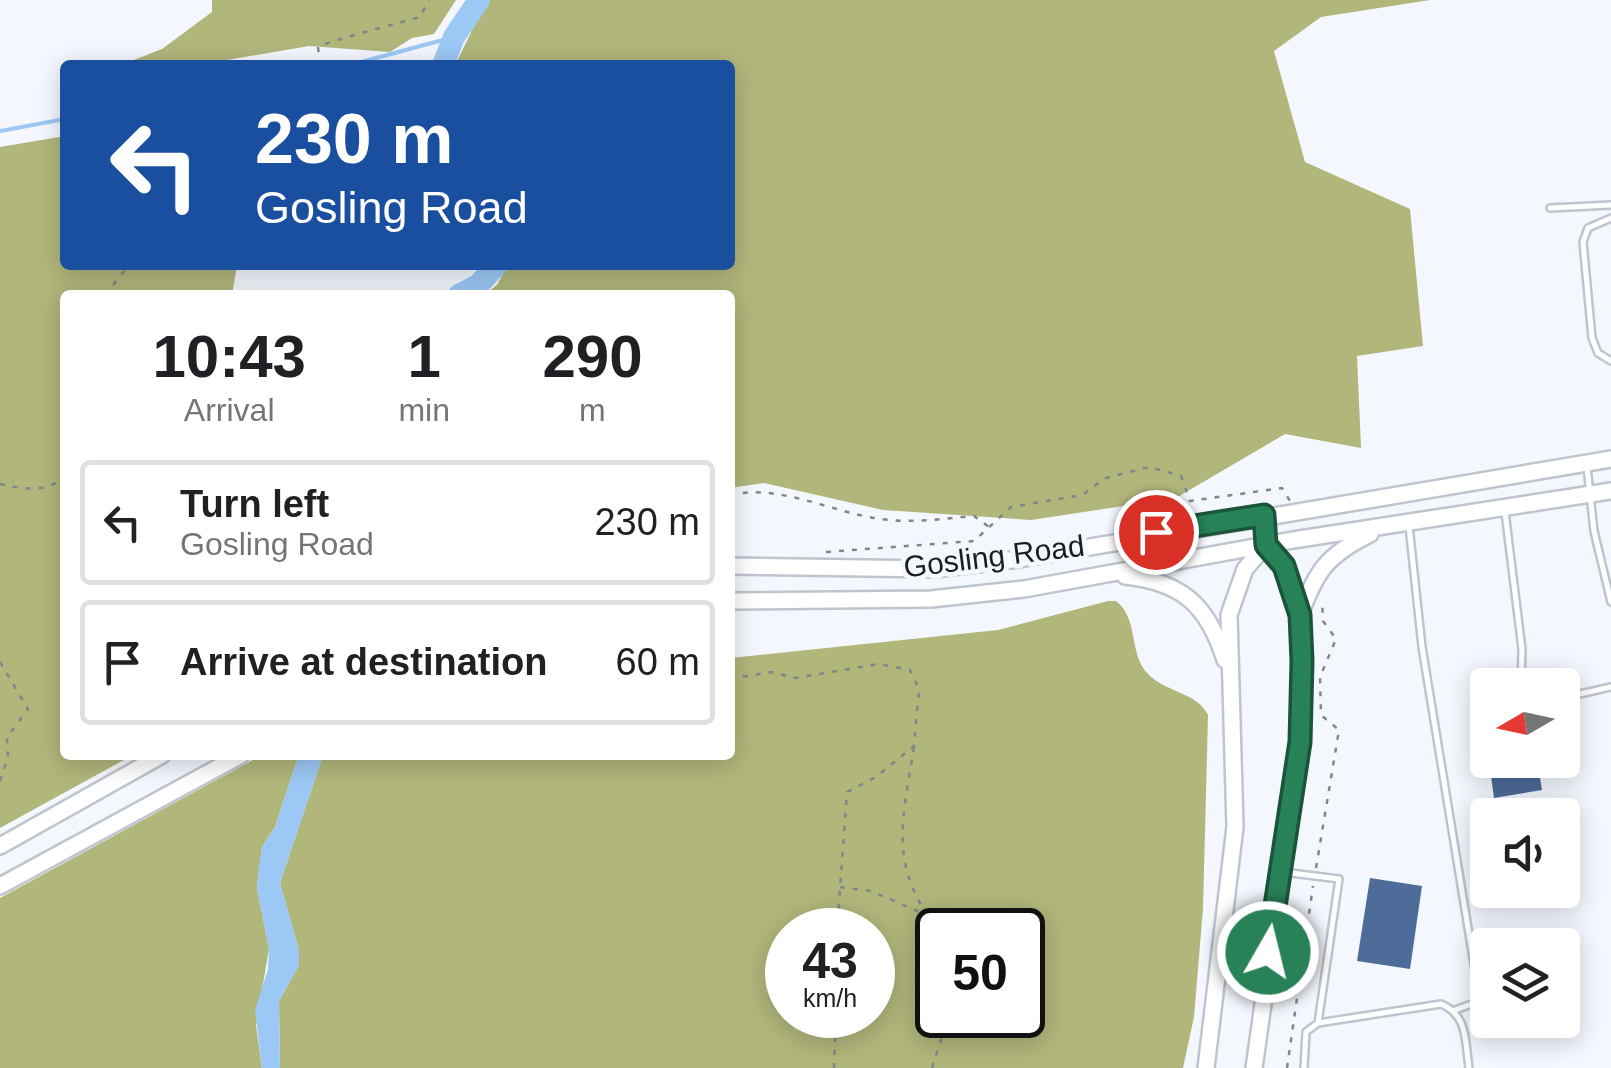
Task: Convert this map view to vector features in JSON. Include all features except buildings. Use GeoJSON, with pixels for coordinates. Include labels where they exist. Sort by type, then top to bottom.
{"type":"FeatureCollection","features":[{"type":"Feature","properties":{"kind":"main road","name":"Gosling Road"},"geometry":{"type":"LineString","coordinates":[[735,566],[935,569],[1019,559],[1291,510],[1611,459]]}},
{"type":"Feature","properties":{"kind":"main road","name":"Gosling Road"},"geometry":{"type":"LineString","coordinates":[[735,601],[931,599],[1611,491]]}},
{"type":"Feature","properties":{"kind":"main road"},"geometry":{"type":"LineString","coordinates":[[1254,1068],[1300,742],[1300,615],[1284,566],[1266,545],[1264,515]]}},
{"type":"Feature","properties":{"kind":"main road"},"geometry":{"type":"LineString","coordinates":[[1300,615],[1314,575],[1344,547],[1382,528]]}},
{"type":"Feature","properties":{"kind":"main road"},"geometry":{"type":"LineString","coordinates":[[1206,1068],[1235,827],[1229,615],[1246,569],[1266,545]]}},
{"type":"Feature","properties":{"kind":"main road"},"geometry":{"type":"LineString","coordinates":[[1106,574],[1145,578],[1182,591],[1214,627],[1230,674]]}},
{"type":"Feature","properties":{"kind":"main road"},"geometry":{"type":"LineString","coordinates":[[0,846],[153,760]]}},
{"type":"Feature","properties":{"kind":"main road"},"geometry":{"type":"LineString","coordinates":[[0,886],[232,760]]}},
{"type":"Feature","properties":{"kind":"lane"},"geometry":{"type":"LineString","coordinates":[[1550,208],[1611,205]]}},
{"type":"Feature","properties":{"kind":"lane"},"geometry":{"type":"LineString","coordinates":[[1611,218],[1588,228],[1583,242],[1592,338],[1598,353],[1611,360]]}},
{"type":"Feature","properties":{"kind":"lane"},"geometry":{"type":"LineString","coordinates":[[1586,463],[1611,602]]}},
{"type":"Feature","properties":{"kind":"lane"},"geometry":{"type":"LineString","coordinates":[[1504,508],[1521,668]]}},
{"type":"Feature","properties":{"kind":"lane"},"geometry":{"type":"LineString","coordinates":[[1408,522],[1422,648],[1480,1001],[1455,1010]]}},
{"type":"Feature","properties":{"kind":"lane"},"geometry":{"type":"LineString","coordinates":[[1580,694],[1611,687]]}},
{"type":"Feature","properties":{"kind":"lane"},"geometry":{"type":"LineString","coordinates":[[1280,872],[1339,879],[1318,1023]]}},
{"type":"Feature","properties":{"kind":"lane"},"geometry":{"type":"LineString","coordinates":[[1304,1068],[1306,1032],[1318,1023],[1440,1004],[1455,1010],[1462,1020],[1469,1068]]}},
{"type":"Feature","properties":{"kind":"path"},"geometry":{"type":"LineString","coordinates":[[319,60],[318,47],[328,40],[352,40],[420,18],[428,0]]}},
{"type":"Feature","properties":{"kind":"path"},"geometry":{"type":"LineString","coordinates":[[109,290],[125,270]]}},
{"type":"Feature","properties":{"kind":"path"},"geometry":{"type":"LineString","coordinates":[[816,552],[974,541],[1011,508],[1082,495],[1106,478],[1149,466],[1181,476],[1190,501],[1282,488],[1291,510]]}},
{"type":"Feature","properties":{"kind":"path"},"geometry":{"type":"LineString","coordinates":[[0,484],[38,489],[60,481]]}},
{"type":"Feature","properties":{"kind":"path"},"geometry":{"type":"LineString","coordinates":[[735,495],[783,494],[877,519],[924,522],[974,516],[989,527]]}},
{"type":"Feature","properties":{"kind":"path"},"geometry":{"type":"LineString","coordinates":[[1287,1068],[1339,730],[1320,715],[1320,677],[1336,638],[1323,621],[1322,591],[1311,584]]}},
{"type":"Feature","properties":{"kind":"path"},"geometry":{"type":"LineString","coordinates":[[0,662],[28,709],[6,737],[8,757],[0,781]]}},
{"type":"Feature","properties":{"kind":"path"},"geometry":{"type":"LineString","coordinates":[[735,679],[771,672],[796,678],[879,664],[910,670],[919,689],[914,746],[900,822],[901,858],[922,908]]}},
{"type":"Feature","properties":{"kind":"path"},"geometry":{"type":"LineString","coordinates":[[838,908],[847,792],[876,777],[914,746]]}},
{"type":"Feature","properties":{"kind":"path"},"geometry":{"type":"LineString","coordinates":[[838,887],[870,891],[915,910]]}},
{"type":"Feature","properties":{"kind":"path"},"geometry":{"type":"LineString","coordinates":[[834,1068],[835,1038]]}},
{"type":"Feature","properties":{"kind":"path"},"geometry":{"type":"LineString","coordinates":[[932,1068],[942,1038]]}},
{"type":"Feature","properties":{"kind":"green space"},"geometry":{"type":"Polygon","coordinates":[[[212,0],[456,0],[434,34],[412,38],[390,52],[309,46],[227,60],[134,60],[162,49],[212,12],[212,0]]]}},
{"type":"Feature","properties":{"kind":"green space"},"geometry":{"type":"Polygon","coordinates":[[[487,0],[1430,0],[1321,17],[1274,51],[1305,162],[1410,209],[1423,346],[1357,356],[1361,448],[1285,434],[1176,498],[1031,520],[883,510],[764,483],[735,487],[735,290],[490,290],[505,270],[735,270],[735,60],[457,60],[487,0]]]}},
{"type":"Feature","properties":{"kind":"green space"},"geometry":{"type":"Polygon","coordinates":[[[60,137],[60,270],[236,270],[233,290],[60,290],[60,760],[124,760],[0,828],[0,147],[60,137]]]}},
{"type":"Feature","properties":{"kind":"green space"},"geometry":{"type":"Polygon","coordinates":[[[1116,601],[1128,617],[1138,656],[1148,674],[1197,702],[1208,715],[1203,909],[1194,1017],[1183,1068],[280,1068],[279,1001],[299,965],[299,950],[280,883],[321,760],[735,760],[735,657],[998,630],[1116,601]]]}},
{"type":"Feature","properties":{"kind":"green space"},"geometry":{"type":"Polygon","coordinates":[[[253,760],[297,760],[275,827],[262,847],[257,887],[269,949],[256,1025],[262,1068],[0,1068],[0,898],[253,760]]]}},
{"type":"Feature","properties":{"kind":"water"},"geometry":{"type":"Polygon","coordinates":[[[297,760],[321,760],[280,883],[299,950],[299,965],[279,1001],[280,1068],[262,1068],[255,1010],[268,969],[269,949],[257,887],[262,847],[275,827],[297,760]]]}},
{"type":"Feature","properties":{"kind":"waterway"},"geometry":{"type":"LineString","coordinates":[[445,60],[454,37],[479,0]]}},
{"type":"Feature","properties":{"kind":"waterway"},"geometry":{"type":"LineString","coordinates":[[369,60],[454,37]]}},
{"type":"Feature","properties":{"kind":"waterway"},"geometry":{"type":"LineString","coordinates":[[0,131],[60,120]]}},
{"type":"Feature","properties":{"kind":"waterway"},"geometry":{"type":"LineString","coordinates":[[468,290],[492,270]]}},
{"type":"Feature","properties":{"kind":"route"},"geometry":{"type":"LineString","coordinates":[[1156,532],[1264,515],[1266,545],[1284,566],[1300,615],[1300,742],[1268,952]]}}]}
